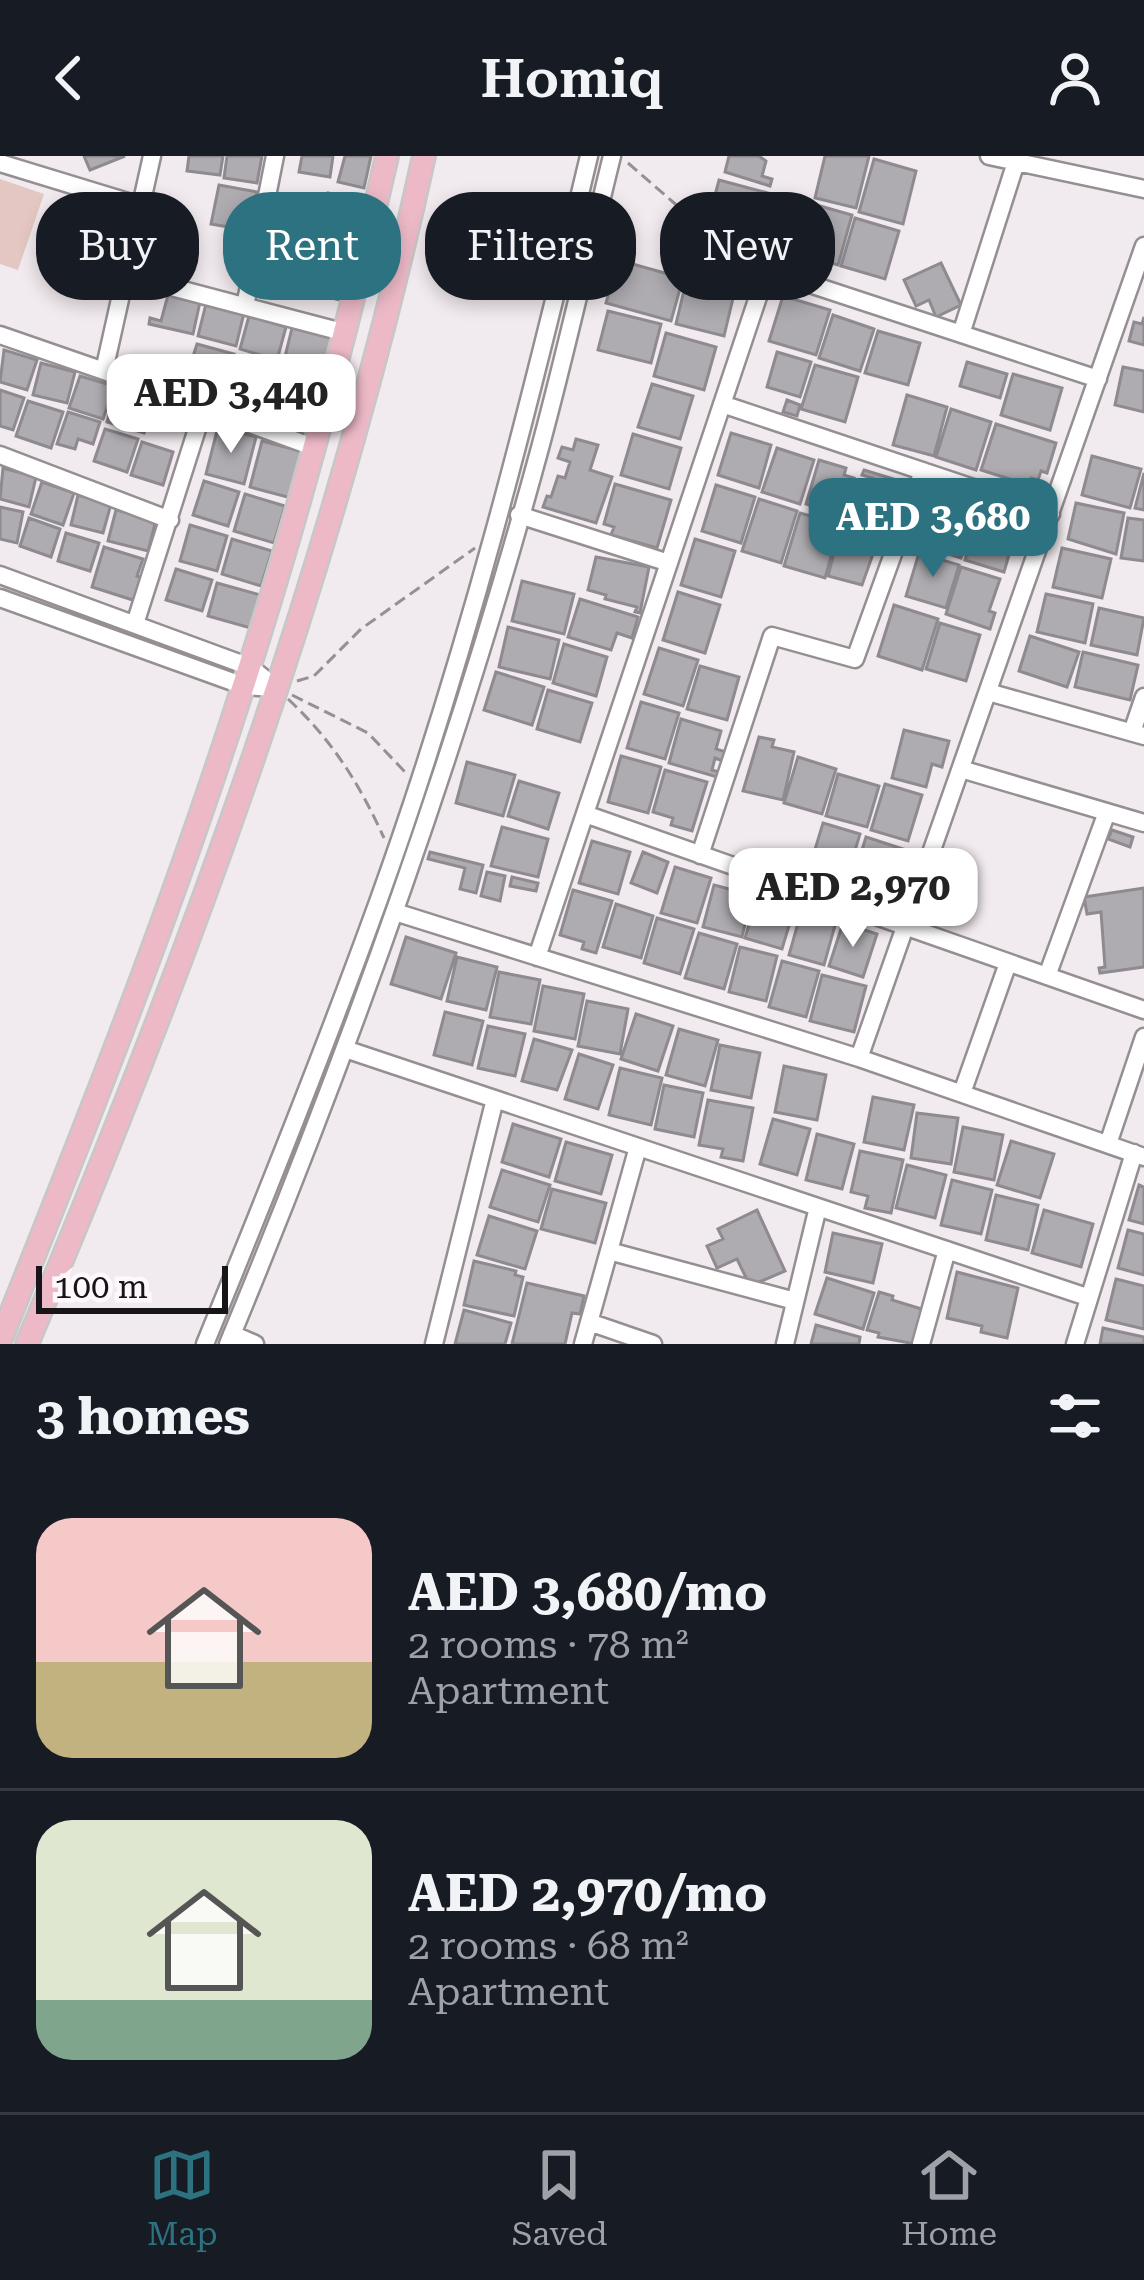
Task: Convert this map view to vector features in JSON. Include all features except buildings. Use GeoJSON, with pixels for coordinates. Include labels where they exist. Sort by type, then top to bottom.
{"type":"FeatureCollection","features":[{"type":"Feature","properties":{"kind":"main road"},"geometry":{"type":"LineString","coordinates":[[1,1338],[104,1080],[247,676],[316,448],[387,156]]}},
{"type":"Feature","properties":{"kind":"main road"},"geometry":{"type":"LineString","coordinates":[[27,1344],[110,1145],[276,688],[350,457],[424,156]]}},
{"type":"Feature","properties":{"kind":"street"},"geometry":{"type":"LineString","coordinates":[[144,192],[152,156]]}},
{"type":"Feature","properties":{"kind":"street"},"geometry":{"type":"LineString","coordinates":[[244,306],[275,156]]}},
{"type":"Feature","properties":{"kind":"street"},"geometry":{"type":"LineString","coordinates":[[205,1344],[278,1166],[414,793],[522,438],[589,156]]}},
{"type":"Feature","properties":{"kind":"street"},"geometry":{"type":"LineString","coordinates":[[255,1344],[230,1339],[395,912],[520,514],[616,156]]}},
{"type":"Feature","properties":{"kind":"street"},"geometry":{"type":"LineString","coordinates":[[989,156],[1144,189]]}},
{"type":"Feature","properties":{"kind":"street"},"geometry":{"type":"LineString","coordinates":[[961,334],[1016,162]]}},
{"type":"Feature","properties":{"kind":"street"},"geometry":{"type":"LineString","coordinates":[[0,163],[95,192]]}},
{"type":"Feature","properties":{"kind":"street"},"geometry":{"type":"LineString","coordinates":[[859,1058],[1144,246]]}},
{"type":"Feature","properties":{"kind":"street"},"geometry":{"type":"LineString","coordinates":[[835,292],[1098,379]]}},
{"type":"Feature","properties":{"kind":"street"},"geometry":{"type":"LineString","coordinates":[[199,294],[346,333]]}},
{"type":"Feature","properties":{"kind":"street"},"geometry":{"type":"LineString","coordinates":[[104,371],[120,300]]}},
{"type":"Feature","properties":{"kind":"street"},"geometry":{"type":"LineString","coordinates":[[537,957],[757,300]]}},
{"type":"Feature","properties":{"kind":"street"},"geometry":{"type":"LineString","coordinates":[[0,335],[316,448]]}},
{"type":"Feature","properties":{"kind":"street"},"geometry":{"type":"LineString","coordinates":[[722,404],[1051,514]]}},
{"type":"Feature","properties":{"kind":"street"},"geometry":{"type":"LineString","coordinates":[[135,624],[204,407]]}},
{"type":"Feature","properties":{"kind":"street"},"geometry":{"type":"LineString","coordinates":[[0,455],[170,520]]}},
{"type":"Feature","properties":{"kind":"street"},"geometry":{"type":"LineString","coordinates":[[700,855],[772,636],[855,659],[923,471]]}},
{"type":"Feature","properties":{"kind":"street"},"geometry":{"type":"LineString","coordinates":[[520,514],[669,563]]}},
{"type":"Feature","properties":{"kind":"street"},"geometry":{"type":"LineString","coordinates":[[0,575],[135,624],[276,688]]}},
{"type":"Feature","properties":{"kind":"street"},"geometry":{"type":"LineString","coordinates":[[0,598],[247,676]]}},
{"type":"Feature","properties":{"kind":"street"},"geometry":{"type":"LineString","coordinates":[[988,692],[1138,734],[1144,697]]}},
{"type":"Feature","properties":{"kind":"street"},"geometry":{"type":"LineString","coordinates":[[961,769],[1144,823]]}},
{"type":"Feature","properties":{"kind":"street"},"geometry":{"type":"LineString","coordinates":[[1047,976],[1107,812]]}},
{"type":"Feature","properties":{"kind":"street"},"geometry":{"type":"LineString","coordinates":[[585,814],[1144,1010]]}},
{"type":"Feature","properties":{"kind":"street"},"geometry":{"type":"LineString","coordinates":[[395,912],[859,1058],[1139,1155],[1087,1297],[1075,1344]]}},
{"type":"Feature","properties":{"kind":"street"},"geometry":{"type":"LineString","coordinates":[[962,1094],[1007,963]]}},
{"type":"Feature","properties":{"kind":"street"},"geometry":{"type":"LineString","coordinates":[[1108,1144],[1144,1037]]}},
{"type":"Feature","properties":{"kind":"street"},"geometry":{"type":"LineString","coordinates":[[345,1049],[1087,1297]]}},
{"type":"Feature","properties":{"kind":"street"},"geometry":{"type":"LineString","coordinates":[[434,1344],[495,1099]]}},
{"type":"Feature","properties":{"kind":"street"},"geometry":{"type":"LineString","coordinates":[[583,1344],[638,1147]]}},
{"type":"Feature","properties":{"kind":"street"},"geometry":{"type":"LineString","coordinates":[[785,1344],[818,1207]]}},
{"type":"Feature","properties":{"kind":"street"},"geometry":{"type":"LineString","coordinates":[[921,1344],[947,1250]]}},
{"type":"Feature","properties":{"kind":"street"},"geometry":{"type":"LineString","coordinates":[[609,1251],[795,1301]]}},
{"type":"Feature","properties":{"kind":"street"},"geometry":{"type":"LineString","coordinates":[[589,1322],[652,1344]]}},
{"type":"Feature","properties":{"kind":"path"},"geometry":{"type":"LineString","coordinates":[[616,156],[660,192]]}},
{"type":"Feature","properties":{"kind":"path"},"geometry":{"type":"LineString","coordinates":[[276,688],[314,676],[361,629],[459,556],[492,538]]}},
{"type":"Feature","properties":{"kind":"path"},"geometry":{"type":"LineString","coordinates":[[276,688],[368,733],[404,768],[414,793]]}},
{"type":"Feature","properties":{"kind":"path"},"geometry":{"type":"LineString","coordinates":[[276,688],[321,730],[344,760],[383,837],[389,869]]}},
{"type":"Feature","properties":{"kind":"shaded area"},"geometry":{"type":"Polygon","coordinates":[[[0,179],[38,192],[36,217],[18,270],[0,264],[0,179]]]}}]}
